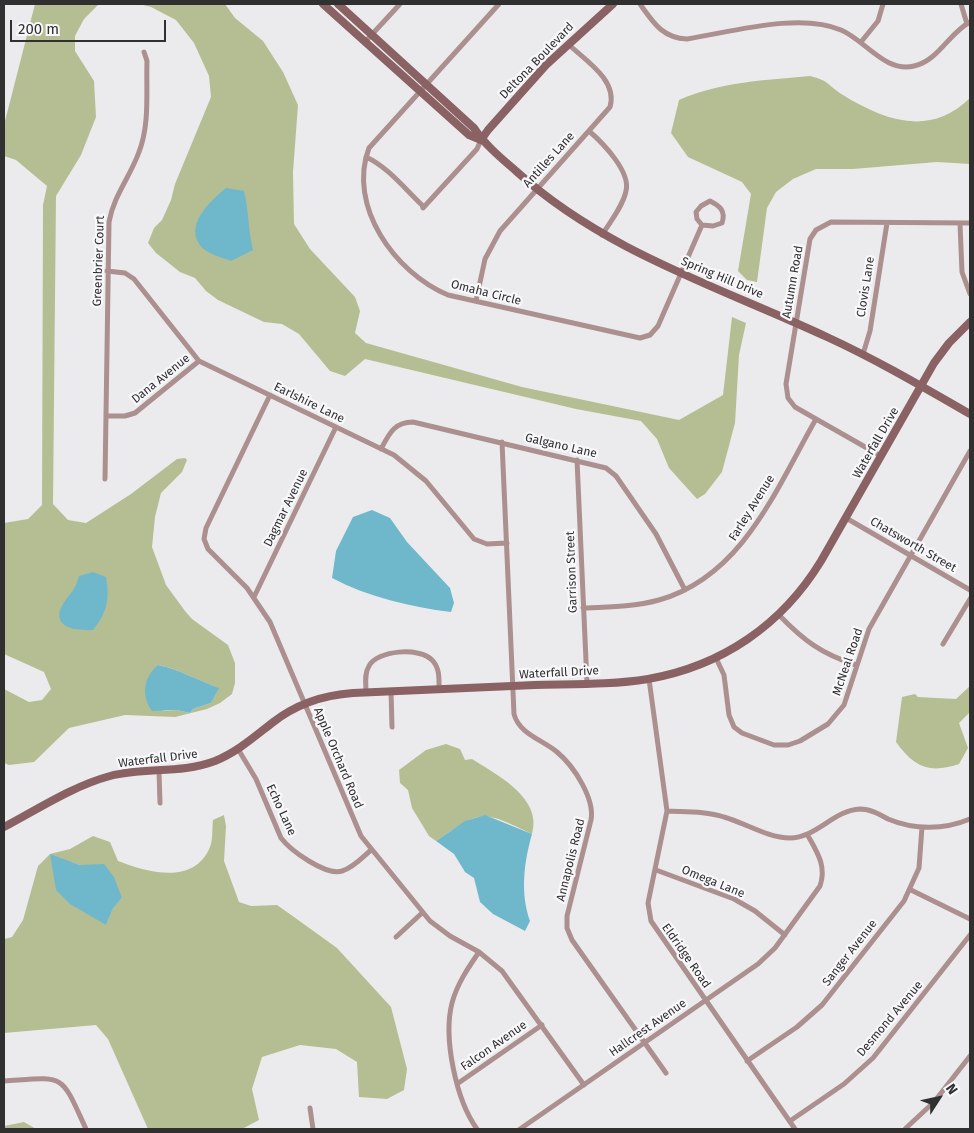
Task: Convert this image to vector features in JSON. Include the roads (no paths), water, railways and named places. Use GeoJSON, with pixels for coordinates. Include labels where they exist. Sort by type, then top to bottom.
{"type":"FeatureCollection","features":[{"type":"Feature","properties":{"kind":"street","name":"Spring Hill Drive"},"geometry":{"type":"LineString","coordinates":[[323,4],[469,135],[481,140]]}},
{"type":"Feature","properties":{"kind":"street","name":"Spring Hill Drive"},"geometry":{"type":"LineString","coordinates":[[338,4],[474,128],[481,140],[536,190],[602,236],[863,354],[970,414]]}},
{"type":"Feature","properties":{"kind":"street"},"geometry":{"type":"LineString","coordinates":[[365,42],[400,4]]}},
{"type":"Feature","properties":{"kind":"street"},"geometry":{"type":"LineString","coordinates":[[481,140],[477,149],[423,208],[375,161],[366,157],[374,142],[499,4]]}},
{"type":"Feature","properties":{"kind":"street","name":"Deltona Boulevard"},"geometry":{"type":"LineString","coordinates":[[481,140],[488,130],[568,44],[614,4]]}},
{"type":"Feature","properties":{"kind":"street"},"geometry":{"type":"LineString","coordinates":[[640,4],[660,30],[679,39],[802,22],[818,23],[839,29],[894,65],[913,66],[931,57],[968,23],[961,4]]}},
{"type":"Feature","properties":{"kind":"street"},"geometry":{"type":"LineString","coordinates":[[861,42],[878,21],[883,4]]}},
{"type":"Feature","properties":{"kind":"street","name":"Antilles Lane"},"geometry":{"type":"LineString","coordinates":[[476,301],[486,259],[494,238],[607,112],[611,101],[611,91],[606,80],[568,44]]}},
{"type":"Feature","properties":{"kind":"street","name":"Greenbrier Court"},"geometry":{"type":"LineString","coordinates":[[105,479],[108,231],[111,211],[118,192],[137,156],[143,139],[147,61],[144,52]]}},
{"type":"Feature","properties":{"kind":"street"},"geometry":{"type":"LineString","coordinates":[[589,131],[614,158],[624,175],[627,186],[624,197],[602,236]]}},
{"type":"Feature","properties":{"kind":"street","name":"Omaha Circle"},"geometry":{"type":"LineString","coordinates":[[366,157],[364,167],[368,204],[375,226],[389,246],[417,277],[428,285],[448,295],[640,338],[650,335],[658,326],[702,225]]}},
{"type":"Feature","properties":{"kind":"street","name":"Omaha Circle"},"geometry":{"type":"LineString","coordinates":[[710,201],[722,209],[725,216],[722,223],[713,226],[702,225],[697,219],[696,212],[701,206],[710,201]]}},
{"type":"Feature","properties":{"kind":"street","name":"Autumn Road"},"geometry":{"type":"LineString","coordinates":[[816,419],[795,407],[786,393],[810,239],[816,230],[831,222],[970,223]]}},
{"type":"Feature","properties":{"kind":"street","name":"Clovis Lane"},"geometry":{"type":"LineString","coordinates":[[863,354],[870,330],[887,223]]}},
{"type":"Feature","properties":{"kind":"street"},"geometry":{"type":"LineString","coordinates":[[960,224],[962,272],[970,294]]}},
{"type":"Feature","properties":{"kind":"street","name":"Earlshire Lane"},"geometry":{"type":"LineString","coordinates":[[107,271],[125,273],[134,279],[199,361],[382,449],[417,472],[474,539],[486,544],[507,543]]}},
{"type":"Feature","properties":{"kind":"street","name":"Waterfall Drive"},"geometry":{"type":"LineString","coordinates":[[4,827],[99,779],[126,773],[204,765],[238,749],[278,718],[304,704],[330,696],[366,692],[586,683],[649,678],[682,671],[716,658],[746,641],[779,615],[813,575],[942,352],[970,322]]}},
{"type":"Feature","properties":{"kind":"street","name":"Dana Avenue"},"geometry":{"type":"LineString","coordinates":[[106,416],[125,416],[135,413],[199,361]]}},
{"type":"Feature","properties":{"kind":"street","name":"Apple Orchard Road"},"geometry":{"type":"LineString","coordinates":[[270,395],[204,534],[208,550],[254,597],[270,622],[355,824],[371,850],[422,912],[450,936],[479,952],[512,983],[584,1085]]}},
{"type":"Feature","properties":{"kind":"street"},"geometry":{"type":"LineString","coordinates":[[816,419],[881,456]]}},
{"type":"Feature","properties":{"kind":"street","name":"Farley Avenue"},"geometry":{"type":"LineString","coordinates":[[583,608],[644,604],[685,590],[722,566],[743,543],[816,419]]}},
{"type":"Feature","properties":{"kind":"street","name":"Galgano Lane"},"geometry":{"type":"LineString","coordinates":[[382,449],[391,430],[406,422],[600,465],[616,476],[656,534],[685,590]]}},
{"type":"Feature","properties":{"kind":"street","name":"Dagmar Avenue"},"geometry":{"type":"LineString","coordinates":[[254,597],[336,427]]}},
{"type":"Feature","properties":{"kind":"street","name":"Annapolis Road"},"geometry":{"type":"LineString","coordinates":[[502,442],[514,714],[518,724],[561,756],[590,799],[591,820],[567,916],[567,928],[572,940],[666,1073]]}},
{"type":"Feature","properties":{"kind":"street","name":"McNeal Road"},"geometry":{"type":"LineString","coordinates":[[716,658],[724,675],[729,715],[734,726],[746,735],[781,746],[800,741],[834,719],[844,705],[869,629],[970,451]]}},
{"type":"Feature","properties":{"kind":"street","name":"Garrison Street"},"geometry":{"type":"LineString","coordinates":[[577,460],[586,683]]}},
{"type":"Feature","properties":{"kind":"street","name":"Chatsworth Street"},"geometry":{"type":"LineString","coordinates":[[846,518],[970,590]]}},
{"type":"Feature","properties":{"kind":"street"},"geometry":{"type":"LineString","coordinates":[[944,644],[970,600]]}},
{"type":"Feature","properties":{"kind":"street"},"geometry":{"type":"LineString","coordinates":[[779,615],[799,635],[821,652],[856,665]]}},
{"type":"Feature","properties":{"kind":"street"},"geometry":{"type":"LineString","coordinates":[[366,692],[366,676],[371,662],[380,655],[401,653],[422,653],[432,659],[437,668],[439,689]]}},
{"type":"Feature","properties":{"kind":"street","name":"Eldridge Road"},"geometry":{"type":"LineString","coordinates":[[649,678],[667,811],[648,903],[650,921],[796,1129]]}},
{"type":"Feature","properties":{"kind":"street"},"geometry":{"type":"LineString","coordinates":[[391,691],[392,727]]}},
{"type":"Feature","properties":{"kind":"street","name":"Echo Lane"},"geometry":{"type":"LineString","coordinates":[[238,749],[256,779],[281,838],[288,846],[322,868],[333,872],[346,869],[371,850]]}},
{"type":"Feature","properties":{"kind":"street"},"geometry":{"type":"LineString","coordinates":[[159,771],[160,802]]}},
{"type":"Feature","properties":{"kind":"street"},"geometry":{"type":"LineString","coordinates":[[667,811],[701,812],[722,816],[785,838],[807,834],[845,813],[858,809],[872,811],[901,823],[922,827],[944,826],[970,819]]}},
{"type":"Feature","properties":{"kind":"street","name":"Sanger Avenue"},"geometry":{"type":"LineString","coordinates":[[747,1061],[797,1027],[822,1005],[910,890],[919,868],[922,827]]}},
{"type":"Feature","properties":{"kind":"street","name":"Hallcrest Avenue"},"geometry":{"type":"LineString","coordinates":[[520,1129],[758,964],[785,935],[817,892],[822,880],[822,862],[807,834]]}},
{"type":"Feature","properties":{"kind":"street","name":"Omega Lane"},"geometry":{"type":"LineString","coordinates":[[656,870],[734,899],[754,911],[785,935]]}},
{"type":"Feature","properties":{"kind":"street"},"geometry":{"type":"LineString","coordinates":[[910,890],[970,919]]}},
{"type":"Feature","properties":{"kind":"street"},"geometry":{"type":"LineString","coordinates":[[396,937],[422,912]]}},
{"type":"Feature","properties":{"kind":"street","name":"Desmond Avenue"},"geometry":{"type":"LineString","coordinates":[[790,1121],[844,1084],[873,1058],[970,935]]}},
{"type":"Feature","properties":{"kind":"street"},"geometry":{"type":"LineString","coordinates":[[477,1129],[465,1110],[457,1084],[450,1035],[450,1012],[459,983],[479,952]]}},
{"type":"Feature","properties":{"kind":"street","name":"Falcon Avenue"},"geometry":{"type":"LineString","coordinates":[[457,1084],[542,1025]]}},
{"type":"Feature","properties":{"kind":"street"},"geometry":{"type":"LineString","coordinates":[[905,1129],[934,1102],[970,1056]]}},
{"type":"Feature","properties":{"kind":"street"},"geometry":{"type":"LineString","coordinates":[[4,1081],[48,1078],[59,1081],[66,1087],[86,1129]]}},
{"type":"Feature","properties":{"kind":"street"},"geometry":{"type":"LineString","coordinates":[[310,1108],[313,1129]]}},
{"type":"Feature","properties":{"kind":"water"},"geometry":{"type":"Polygon","coordinates":[[[226,188],[244,191],[253,250],[231,261],[205,250],[198,242],[195,233],[200,216],[212,200],[226,188]]]}},
{"type":"Feature","properties":{"kind":"water"},"geometry":{"type":"Polygon","coordinates":[[[372,510],[390,518],[407,542],[450,588],[454,603],[451,612],[375,596],[332,578],[336,551],[353,517],[372,510]]]}},
{"type":"Feature","properties":{"kind":"water"},"geometry":{"type":"Polygon","coordinates":[[[93,572],[106,577],[108,592],[102,618],[93,630],[73,629],[62,623],[60,612],[63,604],[74,589],[79,576],[93,572]]]}},
{"type":"Feature","properties":{"kind":"water"},"geometry":{"type":"Polygon","coordinates":[[[158,665],[182,672],[219,688],[211,703],[193,709],[190,713],[177,710],[152,711],[146,699],[145,687],[149,675],[158,665]]]}},
{"type":"Feature","properties":{"kind":"water"},"geometry":{"type":"Polygon","coordinates":[[[485,815],[532,834],[524,878],[525,900],[530,921],[525,931],[493,914],[480,902],[474,878],[465,872],[454,854],[436,841],[465,821],[485,815]]]}},
{"type":"Feature","properties":{"kind":"water"},"geometry":{"type":"Polygon","coordinates":[[[50,854],[80,865],[104,864],[114,877],[122,898],[113,908],[106,925],[70,904],[56,890],[50,854]]]}}]}
